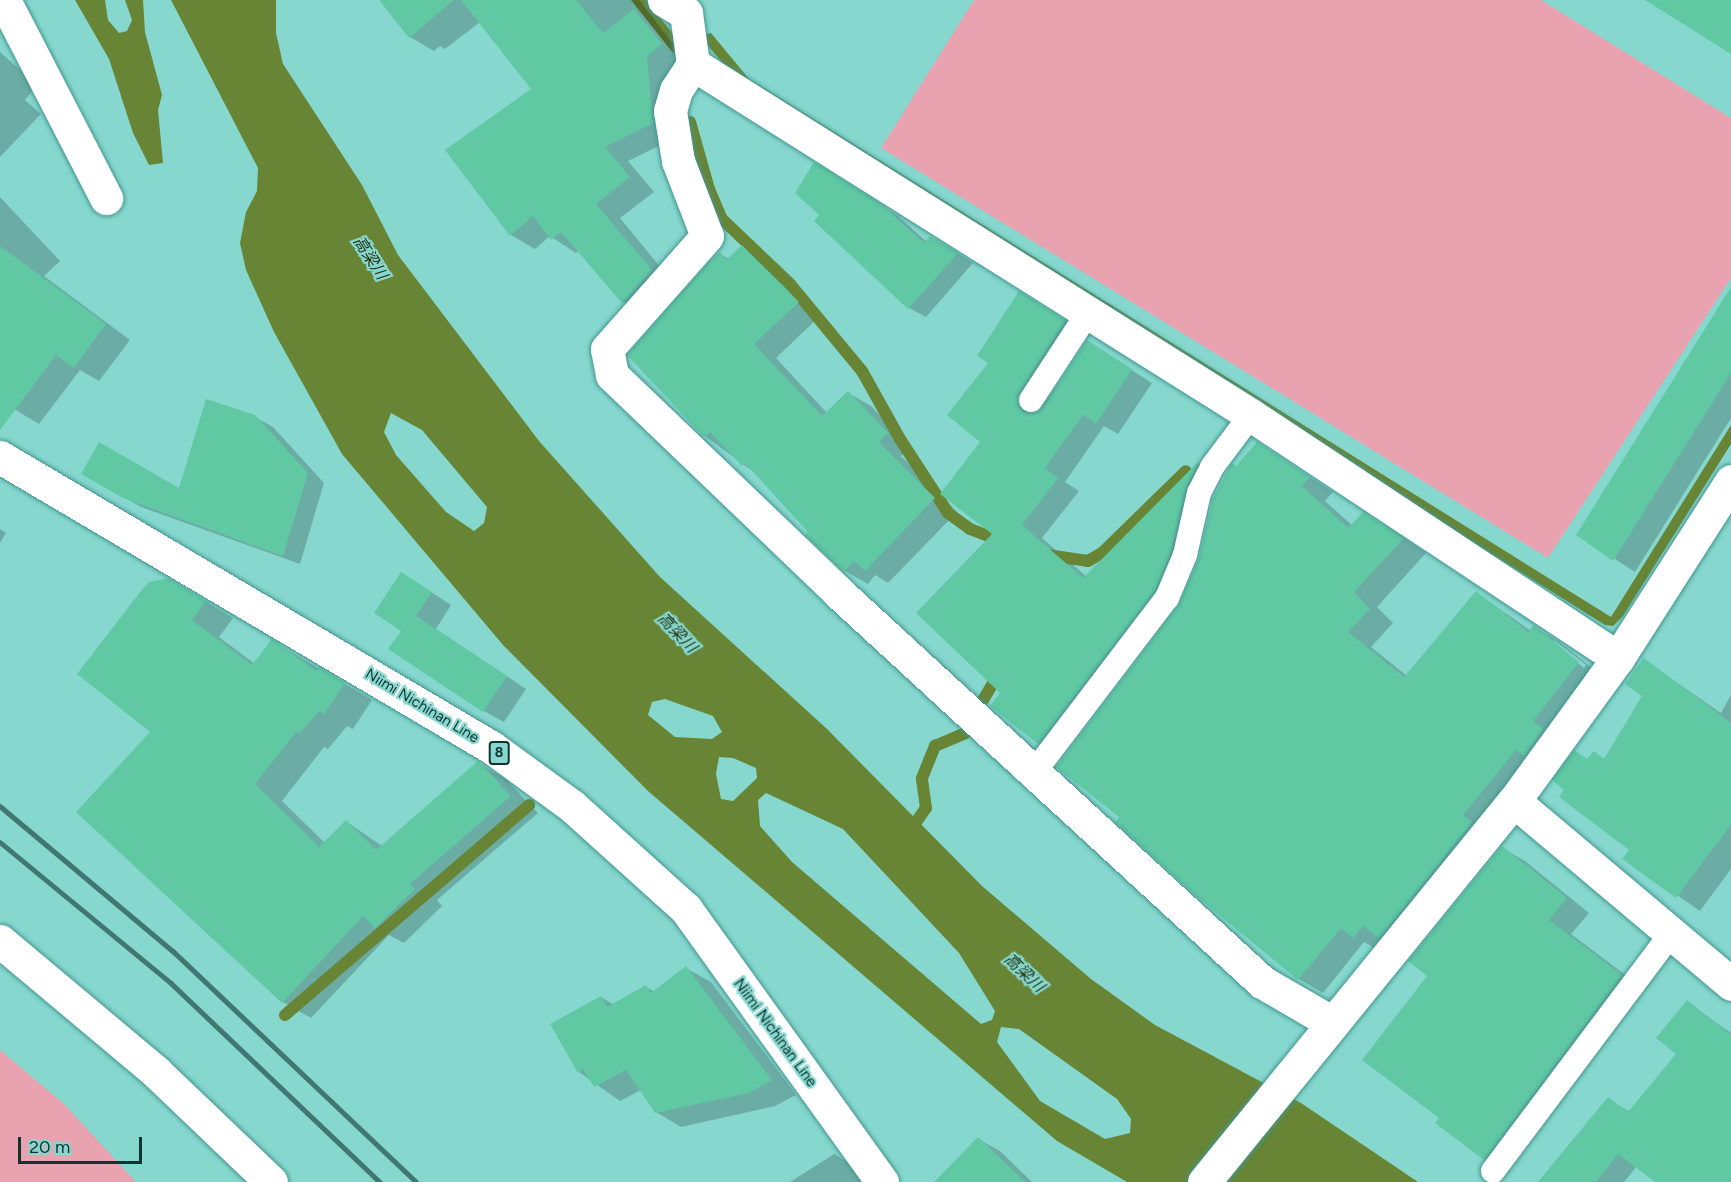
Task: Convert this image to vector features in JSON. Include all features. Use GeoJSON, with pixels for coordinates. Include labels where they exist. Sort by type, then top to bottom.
{"type":"FeatureCollection","features":[{"type":"Feature","properties":{"kind":"street"},"geometry":{"type":"LineString","coordinates":[[4,0],[106,198]]}},
{"type":"Feature","properties":{"kind":"street"},"geometry":{"type":"LineString","coordinates":[[681,4],[693,64],[676,90],[670,111],[678,161],[707,236],[608,349],[612,375],[839,593],[1262,982],[1331,1022]]}},
{"type":"Feature","properties":{"kind":"street"},"geometry":{"type":"LineString","coordinates":[[693,64],[1251,415],[1618,658]]}},
{"type":"Feature","properties":{"kind":"street","name":"Niimi Nichinan Line"},"geometry":{"type":"LineString","coordinates":[[0,457],[491,747],[572,806],[686,909],[882,1182]]}},
{"type":"Feature","properties":{"kind":"street"},"geometry":{"type":"LineString","coordinates":[[1204,1182],[1331,1022],[1514,801],[1618,658],[1731,481]]}},
{"type":"Feature","properties":{"kind":"street"},"geometry":{"type":"LineString","coordinates":[[1514,801],[1731,984]]}},
{"type":"Feature","properties":{"kind":"street"},"geometry":{"type":"LineString","coordinates":[[0,941],[156,1072],[271,1182]]}},
{"type":"Feature","properties":{"kind":"lane"},"geometry":{"type":"LineString","coordinates":[[1031,400],[1088,313]]}},
{"type":"Feature","properties":{"kind":"lane"},"geometry":{"type":"LineString","coordinates":[[1035,771],[1167,598],[1185,555],[1199,493],[1212,467],[1251,415]]}},
{"type":"Feature","properties":{"kind":"lane"},"geometry":{"type":"LineString","coordinates":[[1493,1171],[1671,934]]}},
{"type":"Feature","properties":{"kind":"shaded area"},"geometry":{"type":"Polygon","coordinates":[[[974,0],[1541,0],[1731,118],[1731,278],[1548,558],[881,148],[974,0]]]}},
{"type":"Feature","properties":{"kind":"shaded area"},"geometry":{"type":"Polygon","coordinates":[[[0,1050],[64,1104],[136,1182],[0,1182],[0,1050]]]}},
{"type":"Feature","properties":{"kind":"water"},"geometry":{"type":"Polygon","coordinates":[[[75,0],[105,0],[108,20],[119,33],[127,31],[132,20],[125,0],[143,0],[145,32],[162,95],[158,110],[163,163],[149,165],[133,133],[109,59],[75,0]]]}},
{"type":"Feature","properties":{"kind":"water","name":"高梁川"},"geometry":{"type":"Polygon","coordinates":[[[171,0],[276,0],[276,33],[283,64],[362,185],[398,255],[539,441],[660,577],[827,729],[982,886],[1091,979],[1155,1025],[1301,1103],[1418,1182],[1127,1182],[1057,1141],[648,791],[503,645],[342,454],[274,332],[246,270],[240,243],[246,212],[257,191],[258,168],[171,0]],[[391,413],[384,432],[396,455],[446,512],[474,531],[484,523],[487,507],[422,430],[391,413]],[[665,699],[652,702],[648,715],[675,737],[712,739],[722,732],[713,716],[665,699]],[[719,757],[716,774],[721,799],[733,801],[757,778],[756,768],[733,758],[719,757]],[[766,793],[758,800],[760,826],[792,862],[981,1024],[992,1020],[995,1011],[959,953],[843,829],[766,793]],[[1001,1027],[997,1042],[1040,1101],[1105,1139],[1130,1133],[1131,1119],[1117,1099],[1019,1029],[1001,1027]]]}},
{"type":"Feature","properties":{"kind":"water"},"geometry":{"type":"Polygon","coordinates":[[[631,0],[646,0],[678,40],[711,33],[749,79],[1611,617],[1731,425],[1731,444],[1623,616],[1613,626],[1605,625],[740,84],[704,41],[673,53],[631,0]]]}},
{"type":"Feature","properties":{"kind":"building"},"geometry":{"type":"Polygon","coordinates":[[[379,0],[454,0],[409,38],[379,0]]]}},
{"type":"Feature","properties":{"kind":"building"},"geometry":{"type":"Polygon","coordinates":[[[461,0],[576,0],[603,33],[634,9],[662,44],[647,56],[653,123],[605,147],[630,177],[596,204],[652,270],[622,303],[561,232],[551,240],[533,216],[510,236],[445,150],[531,89],[461,0]]]}},
{"type":"Feature","properties":{"kind":"building"},"geometry":{"type":"Polygon","coordinates":[[[1645,0],[1731,0],[1731,54],[1645,0]]]}},
{"type":"Feature","properties":{"kind":"building"},"geometry":{"type":"Polygon","coordinates":[[[814,162],[881,204],[924,243],[930,236],[958,253],[908,309],[814,221],[819,215],[795,193],[814,162]]]}},
{"type":"Feature","properties":{"kind":"building"},"geometry":{"type":"Polygon","coordinates":[[[742,245],[799,302],[754,344],[822,416],[848,391],[888,433],[879,442],[935,498],[865,571],[854,561],[844,572],[805,535],[808,532],[745,463],[742,466],[710,432],[704,437],[627,355],[707,264],[720,252],[726,260],[742,245]]]}},
{"type":"Feature","properties":{"kind":"building"},"geometry":{"type":"Polygon","coordinates":[[[0,246],[106,324],[74,368],[56,355],[0,430],[0,246]]]}},
{"type":"Feature","properties":{"kind":"building"},"geometry":{"type":"Polygon","coordinates":[[[1731,287],[1731,373],[1613,561],[1576,535],[1731,287]]]}},
{"type":"Feature","properties":{"kind":"building"},"geometry":{"type":"Polygon","coordinates":[[[1019,291],[1065,320],[1019,393],[1018,406],[1023,412],[1031,414],[1043,408],[1087,340],[1132,369],[1096,424],[1083,415],[1045,468],[1058,478],[1022,525],[1083,578],[1199,461],[1185,490],[1171,551],[1155,591],[1038,744],[990,706],[1000,693],[916,613],[992,534],[940,494],[980,442],[947,415],[988,363],[977,356],[1019,291]]]}},
{"type":"Feature","properties":{"kind":"building"},"geometry":{"type":"Polygon","coordinates":[[[206,399],[255,415],[308,473],[283,556],[123,498],[81,474],[99,442],[179,488],[206,399]]]}},
{"type":"Feature","properties":{"kind":"building"},"geometry":{"type":"Polygon","coordinates":[[[1257,442],[1310,477],[1302,486],[1348,528],[1363,512],[1404,538],[1354,592],[1370,609],[1348,632],[1404,677],[1476,591],[1528,632],[1534,625],[1579,662],[1533,721],[1543,729],[1524,756],[1516,750],[1463,815],[1472,822],[1379,938],[1363,926],[1353,938],[1341,928],[1298,980],[1195,895],[1115,822],[1119,817],[1056,767],[1178,606],[1199,558],[1213,498],[1232,463],[1236,466],[1257,442]]]}},
{"type":"Feature","properties":{"kind":"building"},"geometry":{"type":"Polygon","coordinates":[[[401,572],[432,592],[416,616],[507,676],[483,712],[388,649],[401,631],[374,613],[401,572]]]}},
{"type":"Feature","properties":{"kind":"building"},"geometry":{"type":"Polygon","coordinates":[[[168,578],[206,601],[192,620],[252,665],[272,639],[316,671],[319,667],[345,683],[324,714],[319,711],[299,734],[296,732],[255,784],[319,847],[346,820],[376,850],[478,761],[511,796],[410,884],[415,889],[375,928],[363,916],[282,1003],[76,812],[150,732],[77,674],[144,587],[149,582],[168,578]]]}},
{"type":"Feature","properties":{"kind":"building"},"geometry":{"type":"Polygon","coordinates":[[[1644,658],[1731,723],[1731,825],[1676,898],[1622,859],[1629,850],[1559,797],[1564,790],[1552,780],[1574,750],[1587,759],[1594,751],[1604,759],[1642,696],[1625,684],[1644,658]]]}},
{"type":"Feature","properties":{"kind":"building"},"geometry":{"type":"Polygon","coordinates":[[[1502,846],[1567,898],[1549,920],[1622,975],[1484,1160],[1435,1123],[1439,1118],[1362,1060],[1427,976],[1408,961],[1502,846]]]}},
{"type":"Feature","properties":{"kind":"building"},"geometry":{"type":"Polygon","coordinates":[[[686,966],[772,1080],[749,1093],[655,1113],[626,1070],[594,1087],[583,1069],[578,1073],[550,1024],[601,996],[607,1007],[646,985],[651,993],[686,966]]]}},
{"type":"Feature","properties":{"kind":"building"},"geometry":{"type":"Polygon","coordinates":[[[1687,1000],[1731,1035],[1731,1182],[1655,1182],[1618,1154],[1596,1182],[1538,1182],[1608,1097],[1628,1112],[1676,1054],[1656,1038],[1687,1000]]]}},
{"type":"Feature","properties":{"kind":"building"},"geometry":{"type":"Polygon","coordinates":[[[978,1137],[1025,1182],[934,1182],[978,1137]]]}},
{"type":"Feature","properties":{"kind":"waterway"},"geometry":{"type":"LineString","coordinates":[[690,122],[709,189],[722,219],[790,284],[862,371],[900,439],[948,513],[970,529],[1004,542]]}},
{"type":"Feature","properties":{"kind":"waterway"},"geometry":{"type":"LineString","coordinates":[[1047,555],[1088,561],[1102,553],[1186,471]]}},
{"type":"Feature","properties":{"kind":"waterway"},"geometry":{"type":"LineString","coordinates":[[983,700],[999,673]]}},
{"type":"Feature","properties":{"kind":"waterway"},"geometry":{"type":"LineString","coordinates":[[907,835],[926,808],[922,778],[935,746],[965,733]]}},
{"type":"Feature","properties":{"kind":"waterway"},"geometry":{"type":"LineString","coordinates":[[285,1015],[529,805]]}},
{"type":"Feature","properties":{"kind":"railway"},"geometry":{"type":"LineString","coordinates":[[0,806],[173,951],[416,1182]]}},
{"type":"Feature","properties":{"kind":"railway"},"geometry":{"type":"LineString","coordinates":[[0,842],[171,983],[380,1182]]}}]}
